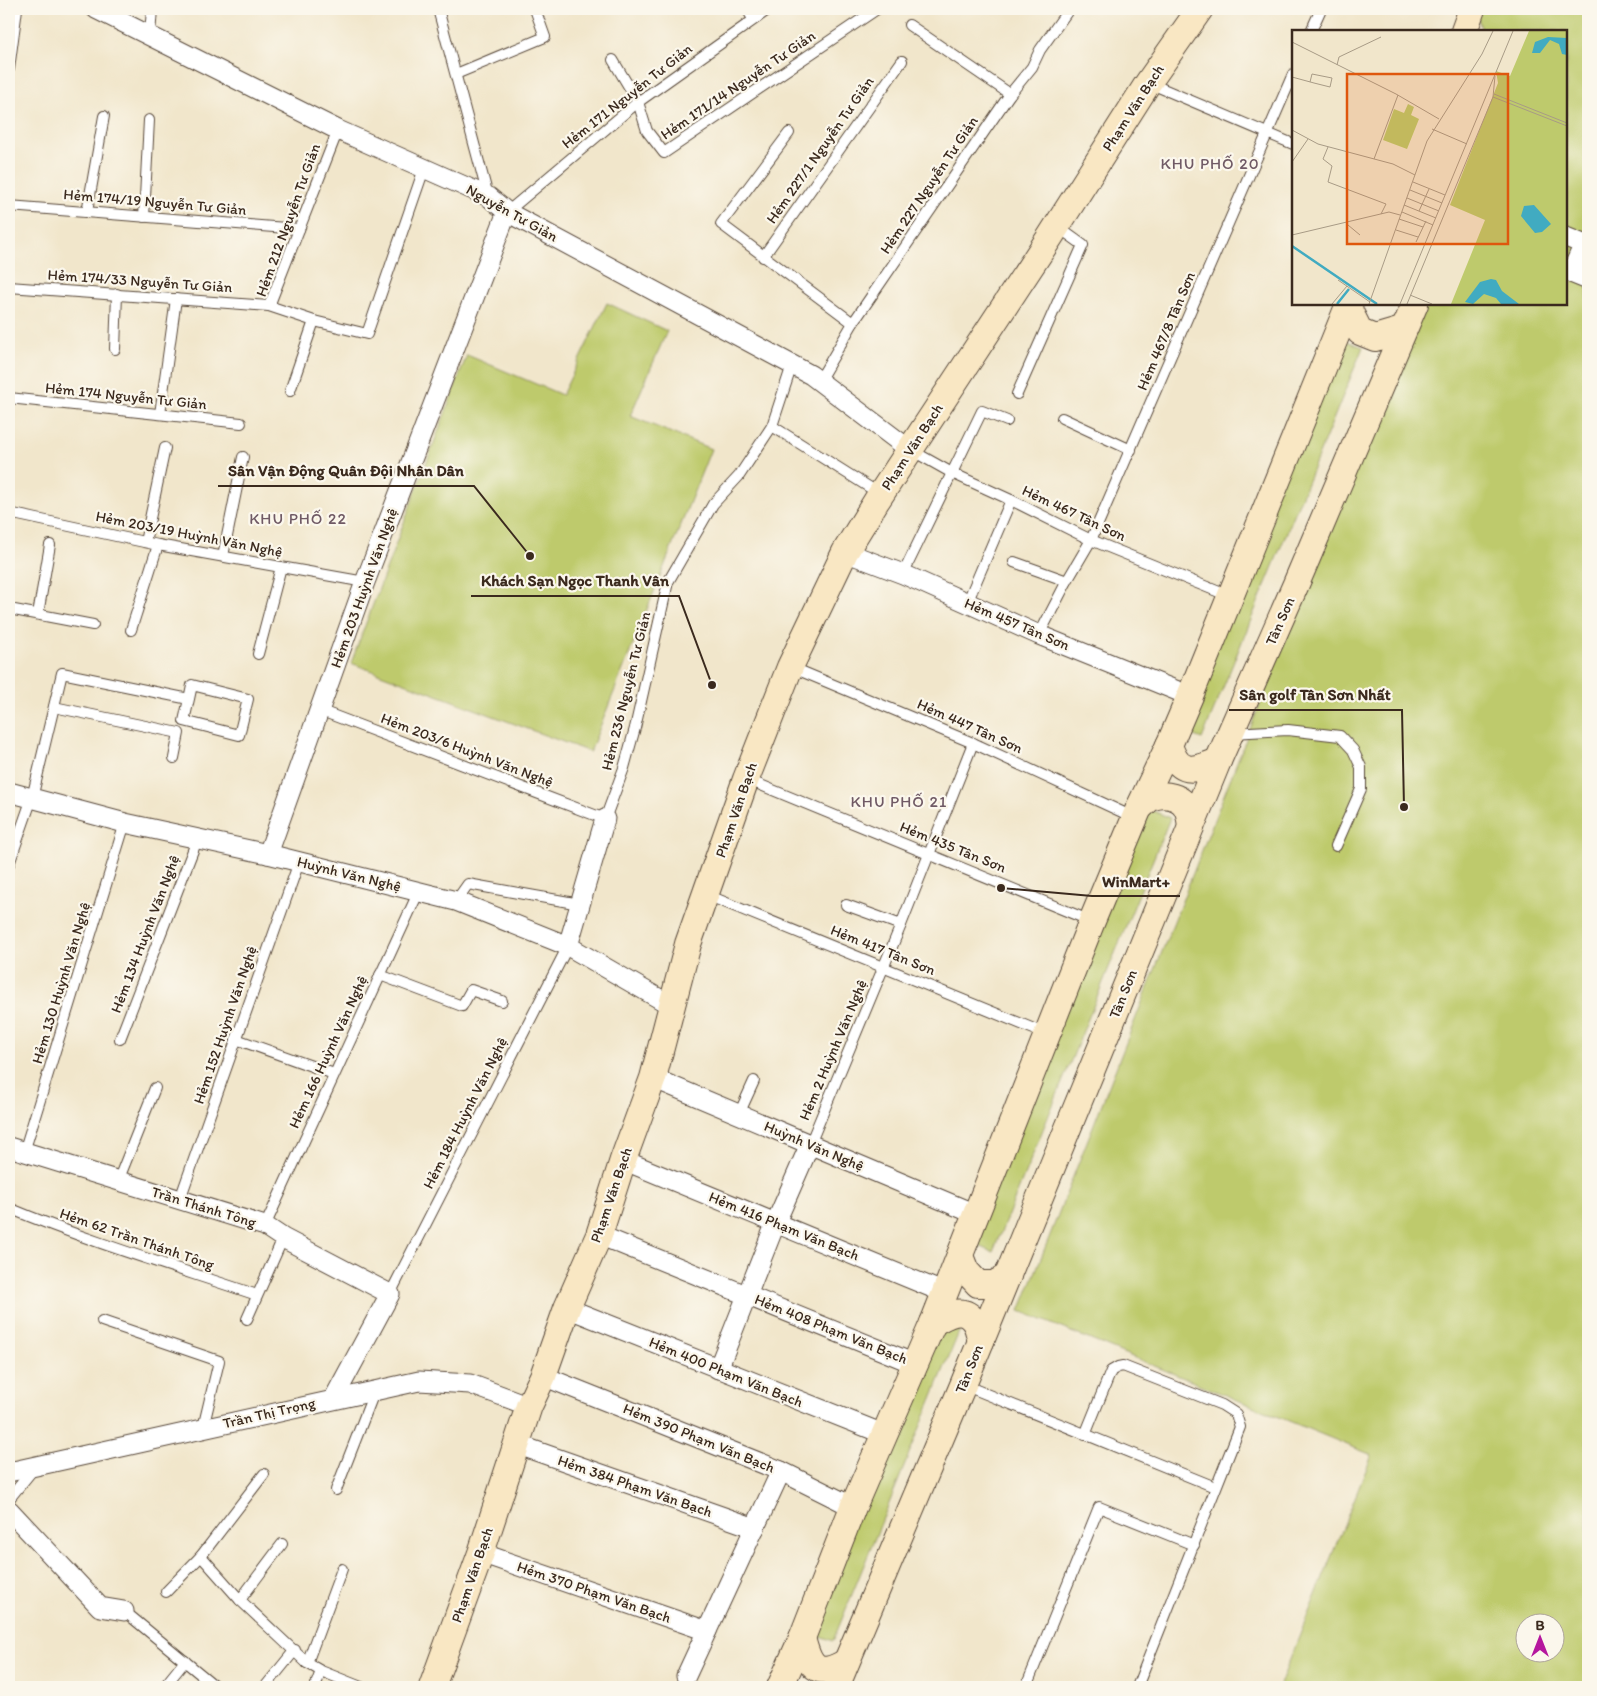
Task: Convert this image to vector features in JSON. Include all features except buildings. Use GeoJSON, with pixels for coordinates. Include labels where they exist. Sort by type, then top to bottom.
{"type":"FeatureCollection","features":[{"type":"Feature","properties":{"kind":"street","name":"Nguyễn Tư Giản"},"geometry":{"type":"LineString","coordinates":[[96,9],[338,130],[488,197],[507,212],[819,381],[910,450]]}},
{"type":"Feature","properties":{"kind":"street","name":"Phạm Văn Bạch"},"geometry":{"type":"LineString","coordinates":[[432,1687],[481,1553],[529,1406],[543,1376],[567,1308],[598,1235],[622,1160],[653,1078],[688,944],[707,895],[746,779],[790,666],[845,552],[881,494],[1057,226],[1148,83],[1200,9]]}},
{"type":"Feature","properties":{"kind":"street","name":"Hẻm 203 Huỳnh Văn Nghệ"},"geometry":{"type":"LineString","coordinates":[[268,854],[365,582],[507,212]]}},
{"type":"Feature","properties":{"kind":"street"},"geometry":{"type":"LineString","coordinates":[[1567,237],[1586,245],[1575,275]]}},
{"type":"Feature","properties":{"kind":"street"},"geometry":{"type":"LineString","coordinates":[[1349,305],[1350,312],[1360,332],[1376,338],[1402,330]]}},
{"type":"Feature","properties":{"kind":"street"},"geometry":{"type":"LineString","coordinates":[[780,1687],[802,1638],[853,1507],[934,1323],[1092,921],[1137,813],[1170,745],[1349,305]]}},
{"type":"Feature","properties":{"kind":"street","name":"Tân Sơn"},"geometry":{"type":"LineString","coordinates":[[836,1687],[1008,1276],[1218,761],[1296,584],[1402,330],[1414,305]]}},
{"type":"Feature","properties":{"kind":"street","name":"Hẻm 457 Tân Sơn"},"geometry":{"type":"LineString","coordinates":[[845,552],[903,574],[1039,635],[1190,696]]}},
{"type":"Feature","properties":{"kind":"street"},"geometry":{"type":"LineString","coordinates":[[1170,745],[1173,758],[1182,766],[1197,770],[1218,761]]}},
{"type":"Feature","properties":{"kind":"street","name":"Huỳnh Văn Nghệ"},"geometry":{"type":"LineString","coordinates":[[9,792],[125,823],[268,854],[456,901],[568,946],[672,1006]]}},
{"type":"Feature","properties":{"kind":"street"},"geometry":{"type":"LineString","coordinates":[[1137,813],[1150,799],[1161,795],[1175,796],[1188,810],[1191,826]]}},
{"type":"Feature","properties":{"kind":"street"},"geometry":{"type":"LineString","coordinates":[[568,946],[605,819]]}},
{"type":"Feature","properties":{"kind":"street","name":"Huỳnh Văn Nghệ"},"geometry":{"type":"LineString","coordinates":[[653,1078],[976,1214]]}},
{"type":"Feature","properties":{"kind":"street"},"geometry":{"type":"LineString","coordinates":[[748,1295],[776,1222],[810,1144]]}},
{"type":"Feature","properties":{"kind":"street","name":"Trần Thánh Tông"},"geometry":{"type":"LineString","coordinates":[[13,1149],[264,1226],[282,1238],[390,1294]]}},
{"type":"Feature","properties":{"kind":"street","name":"Hẻm 416 Phạm Văn Bạch"},"geometry":{"type":"LineString","coordinates":[[622,1160],[945,1293]]}},
{"type":"Feature","properties":{"kind":"street","name":"Hẻm 408 Phạm Văn Bạch"},"geometry":{"type":"LineString","coordinates":[[598,1235],[915,1364]]}},
{"type":"Feature","properties":{"kind":"street"},"geometry":{"type":"LineString","coordinates":[[960,1256],[966,1271],[978,1284],[994,1284],[1008,1276]]}},
{"type":"Feature","properties":{"kind":"street"},"geometry":{"type":"LineString","coordinates":[[334,1398],[390,1294]]}},
{"type":"Feature","properties":{"kind":"street","name":"Hẻm 408 Phạm Văn Bạch"},"geometry":{"type":"LineString","coordinates":[[718,1369],[748,1295]]}},
{"type":"Feature","properties":{"kind":"street","name":"Hẻm 400 Phạm Văn Bạch"},"geometry":{"type":"LineString","coordinates":[[567,1308],[886,1435]]}},
{"type":"Feature","properties":{"kind":"street"},"geometry":{"type":"LineString","coordinates":[[934,1323],[950,1313],[964,1313],[975,1321],[981,1341]]}},
{"type":"Feature","properties":{"kind":"street","name":"Hẻm 390 Phạm Văn Bạch"},"geometry":{"type":"LineString","coordinates":[[543,1376],[781,1471],[853,1507]]}},
{"type":"Feature","properties":{"kind":"street","name":"Trần Thị Trọng"},"geometry":{"type":"LineString","coordinates":[[9,1472],[334,1398],[419,1381],[470,1384],[529,1406]]}},
{"type":"Feature","properties":{"kind":"street","name":"Hẻm 384 Phạm Văn Bạch"},"geometry":{"type":"LineString","coordinates":[[516,1444],[755,1528]]}},
{"type":"Feature","properties":{"kind":"street"},"geometry":{"type":"LineString","coordinates":[[686,1676],[781,1471]]}},
{"type":"Feature","properties":{"kind":"street"},"geometry":{"type":"LineString","coordinates":[[9,1510],[100,1607],[124,1611]]}},
{"type":"Feature","properties":{"kind":"street","name":"Hẻm 370 Phạm Văn Bạch"},"geometry":{"type":"LineString","coordinates":[[481,1553],[707,1631]]}},
{"type":"Feature","properties":{"kind":"street"},"geometry":{"type":"LineString","coordinates":[[802,1638],[811,1664],[820,1669],[834,1669],[846,1662]]}},
{"type":"Feature","properties":{"kind":"lane"},"geometry":{"type":"LineString","coordinates":[[9,69],[17,9]]}},
{"type":"Feature","properties":{"kind":"lane"},"geometry":{"type":"LineString","coordinates":[[150,35],[152,9]]}},
{"type":"Feature","properties":{"kind":"lane"},"geometry":{"type":"LineString","coordinates":[[438,9],[488,197]]}},
{"type":"Feature","properties":{"kind":"lane"},"geometry":{"type":"LineString","coordinates":[[456,74],[545,37],[535,9]]}},
{"type":"Feature","properties":{"kind":"lane"},"geometry":{"type":"LineString","coordinates":[[747,9],[753,19]]}},
{"type":"Feature","properties":{"kind":"lane","name":"Hẻm 171 Nguyễn Tư Giản"},"geometry":{"type":"LineString","coordinates":[[507,212],[638,102],[769,9]]}},
{"type":"Feature","properties":{"kind":"lane","name":"Hẻm 171/14 Nguyễn Tư Giản"},"geometry":{"type":"LineString","coordinates":[[638,102],[647,132],[664,153],[877,9]]}},
{"type":"Feature","properties":{"kind":"lane","name":"Hẻm 227 Nguyễn Tư Giản"},"geometry":{"type":"LineString","coordinates":[[819,381],[852,323],[1010,94],[1032,68],[1040,50],[1069,9]]}},
{"type":"Feature","properties":{"kind":"lane"},"geometry":{"type":"LineString","coordinates":[[1311,30],[1321,9]]}},
{"type":"Feature","properties":{"kind":"lane"},"geometry":{"type":"LineString","coordinates":[[910,25],[1010,94]]}},
{"type":"Feature","properties":{"kind":"lane"},"geometry":{"type":"LineString","coordinates":[[613,60],[638,102]]}},
{"type":"Feature","properties":{"kind":"lane","name":"Hẻm 227/1 Nguyễn Tư Giản"},"geometry":{"type":"LineString","coordinates":[[764,257],[902,61]]}},
{"type":"Feature","properties":{"kind":"lane","name":"Hẻm 467/8 Tân Sơn"},"geometry":{"type":"LineString","coordinates":[[1039,635],[1091,540],[1292,76]]}},
{"type":"Feature","properties":{"kind":"lane"},"geometry":{"type":"LineString","coordinates":[[1148,83],[1292,144]]}},
{"type":"Feature","properties":{"kind":"lane"},"geometry":{"type":"LineString","coordinates":[[87,212],[104,116]]}},
{"type":"Feature","properties":{"kind":"lane"},"geometry":{"type":"LineString","coordinates":[[144,217],[149,120]]}},
{"type":"Feature","properties":{"kind":"lane","name":"Hẻm 212 Nguyễn Tư Giản"},"geometry":{"type":"LineString","coordinates":[[338,130],[269,306],[314,321],[367,334],[424,169]]}},
{"type":"Feature","properties":{"kind":"lane"},"geometry":{"type":"LineString","coordinates":[[789,133],[721,224],[852,323]]}},
{"type":"Feature","properties":{"kind":"lane","name":"Hẻm 174/19 Nguyễn Tư Giản"},"geometry":{"type":"LineString","coordinates":[[9,206],[299,229]]}},
{"type":"Feature","properties":{"kind":"lane"},"geometry":{"type":"LineString","coordinates":[[1017,394],[1083,245],[1057,226]]}},
{"type":"Feature","properties":{"kind":"lane","name":"Hẻm 174/33 Nguyễn Tư Giản"},"geometry":{"type":"LineString","coordinates":[[9,286],[269,306]]}},
{"type":"Feature","properties":{"kind":"lane"},"geometry":{"type":"LineString","coordinates":[[115,349],[117,294]]}},
{"type":"Feature","properties":{"kind":"lane"},"geometry":{"type":"LineString","coordinates":[[160,414],[176,299]]}},
{"type":"Feature","properties":{"kind":"lane"},"geometry":{"type":"LineString","coordinates":[[290,391],[314,321]]}},
{"type":"Feature","properties":{"kind":"lane","name":"Hẻm 236 Nguyễn Tư Giản"},"geometry":{"type":"LineString","coordinates":[[605,819],[624,768],[668,582],[713,504],[739,476],[772,426],[792,365]]}},
{"type":"Feature","properties":{"kind":"lane","name":"Hẻm 174 Nguyễn Tư Giản"},"geometry":{"type":"LineString","coordinates":[[9,398],[241,423]]}},
{"type":"Feature","properties":{"kind":"lane"},"geometry":{"type":"LineString","coordinates":[[903,574],[982,411],[1007,421]]}},
{"type":"Feature","properties":{"kind":"lane"},"geometry":{"type":"LineString","coordinates":[[1062,418],[1131,450]]}},
{"type":"Feature","properties":{"kind":"lane"},"geometry":{"type":"LineString","coordinates":[[772,426],[881,494]]}},
{"type":"Feature","properties":{"kind":"lane"},"geometry":{"type":"LineString","coordinates":[[145,542],[165,448]]}},
{"type":"Feature","properties":{"kind":"lane","name":"Hẻm 467 Tân Sơn"},"geometry":{"type":"LineString","coordinates":[[910,450],[952,473],[1091,540],[1229,596]]}},
{"type":"Feature","properties":{"kind":"lane"},"geometry":{"type":"LineString","coordinates":[[223,556],[243,457]]}},
{"type":"Feature","properties":{"kind":"lane"},"geometry":{"type":"LineString","coordinates":[[967,603],[1010,500]]}},
{"type":"Feature","properties":{"kind":"lane","name":"Hẻm 203/19 Huỳnh Văn Nghệ"},"geometry":{"type":"LineString","coordinates":[[9,513],[158,545],[365,582]]}},
{"type":"Feature","properties":{"kind":"lane"},"geometry":{"type":"LineString","coordinates":[[38,614],[50,545]]}},
{"type":"Feature","properties":{"kind":"lane"},"geometry":{"type":"LineString","coordinates":[[131,630],[158,545]]}},
{"type":"Feature","properties":{"kind":"lane"},"geometry":{"type":"LineString","coordinates":[[1014,562],[1067,581]]}},
{"type":"Feature","properties":{"kind":"lane"},"geometry":{"type":"LineString","coordinates":[[258,654],[281,567]]}},
{"type":"Feature","properties":{"kind":"lane"},"geometry":{"type":"LineString","coordinates":[[9,609],[93,625]]}},
{"type":"Feature","properties":{"kind":"lane","name":"Hẻm 447 Tân Sơn"},"geometry":{"type":"LineString","coordinates":[[790,666],[1137,813]]}},
{"type":"Feature","properties":{"kind":"lane"},"geometry":{"type":"LineString","coordinates":[[9,864],[32,798],[62,673],[189,699]]}},
{"type":"Feature","properties":{"kind":"lane"},"geometry":{"type":"LineString","coordinates":[[192,685],[248,699],[239,735],[184,721],[189,699],[192,685]]}},
{"type":"Feature","properties":{"kind":"lane"},"geometry":{"type":"LineString","coordinates":[[54,708],[179,733],[174,758]]}},
{"type":"Feature","properties":{"kind":"lane","name":"Hẻm 203/6 Huỳnh Văn Nghệ"},"geometry":{"type":"LineString","coordinates":[[319,710],[605,819]]}},
{"type":"Feature","properties":{"kind":"lane"},"geometry":{"type":"LineString","coordinates":[[1230,733],[1288,730],[1340,736],[1353,750],[1361,767],[1361,789],[1336,846]]}},
{"type":"Feature","properties":{"kind":"lane","name":"Hẻm 2 Huỳnh Văn Nghệ"},"geometry":{"type":"LineString","coordinates":[[810,1144],[901,925],[973,743]]}},
{"type":"Feature","properties":{"kind":"lane","name":"Hẻm 435 Tân Sơn"},"geometry":{"type":"LineString","coordinates":[[746,779],[1092,921]]}},
{"type":"Feature","properties":{"kind":"lane","name":"Hẻm 130 Huỳnh Văn Nghệ"},"geometry":{"type":"LineString","coordinates":[[13,1149],[125,823]]}},
{"type":"Feature","properties":{"kind":"lane","name":"Hẻm 134 Huỳnh Văn Nghệ"},"geometry":{"type":"LineString","coordinates":[[120,1039],[197,840]]}},
{"type":"Feature","properties":{"kind":"lane","name":"Hẻm 152 Huỳnh Văn Nghệ"},"geometry":{"type":"LineString","coordinates":[[180,1200],[299,862]]}},
{"type":"Feature","properties":{"kind":"lane"},"geometry":{"type":"LineString","coordinates":[[456,901],[468,884],[580,904]]}},
{"type":"Feature","properties":{"kind":"lane","name":"Hẻm 166 Huỳnh Văn Nghệ"},"geometry":{"type":"LineString","coordinates":[[264,1226],[419,891]]}},
{"type":"Feature","properties":{"kind":"lane","name":"Hẻm 417 Tân Sơn"},"geometry":{"type":"LineString","coordinates":[[707,895],[1047,1034]]}},
{"type":"Feature","properties":{"kind":"lane"},"geometry":{"type":"LineString","coordinates":[[846,905],[901,925]]}},
{"type":"Feature","properties":{"kind":"lane","name":"Hẻm 184 Huỳnh Văn Nghệ"},"geometry":{"type":"LineString","coordinates":[[390,1294],[568,946]]}},
{"type":"Feature","properties":{"kind":"lane"},"geometry":{"type":"LineString","coordinates":[[380,975],[462,1006],[471,990],[502,1001]]}},
{"type":"Feature","properties":{"kind":"lane"},"geometry":{"type":"LineString","coordinates":[[236,1039],[334,1074]]}},
{"type":"Feature","properties":{"kind":"lane"},"geometry":{"type":"LineString","coordinates":[[739,1114],[754,1081]]}},
{"type":"Feature","properties":{"kind":"lane"},"geometry":{"type":"LineString","coordinates":[[118,1181],[155,1088]]}},
{"type":"Feature","properties":{"kind":"lane","name":"Hẻm 62 Trần Thánh Tông"},"geometry":{"type":"LineString","coordinates":[[9,1208],[112,1248],[257,1295]]}},
{"type":"Feature","properties":{"kind":"lane"},"geometry":{"type":"LineString","coordinates":[[246,1319],[282,1238]]}},
{"type":"Feature","properties":{"kind":"lane"},"geometry":{"type":"LineString","coordinates":[[102,1321],[219,1361],[203,1428]]}},
{"type":"Feature","properties":{"kind":"lane"},"geometry":{"type":"LineString","coordinates":[[1085,1435],[1111,1370],[1123,1366],[1222,1405],[1236,1414],[1240,1427],[1138,1687]]}},
{"type":"Feature","properties":{"kind":"lane"},"geometry":{"type":"LineString","coordinates":[[963,1385],[1215,1487]]}},
{"type":"Feature","properties":{"kind":"lane"},"geometry":{"type":"LineString","coordinates":[[336,1490],[376,1390]]}},
{"type":"Feature","properties":{"kind":"lane"},"geometry":{"type":"LineString","coordinates":[[9,1499],[37,1465]]}},
{"type":"Feature","properties":{"kind":"lane"},"geometry":{"type":"LineString","coordinates":[[166,1592],[201,1556],[264,1474]]}},
{"type":"Feature","properties":{"kind":"lane"},"geometry":{"type":"LineString","coordinates":[[1026,1687],[1099,1507],[1194,1545]]}},
{"type":"Feature","properties":{"kind":"lane"},"geometry":{"type":"LineString","coordinates":[[240,1600],[282,1544]]}},
{"type":"Feature","properties":{"kind":"lane"},"geometry":{"type":"LineString","coordinates":[[201,1556],[240,1600],[307,1663],[321,1671],[361,1687]]}},
{"type":"Feature","properties":{"kind":"lane"},"geometry":{"type":"LineString","coordinates":[[307,1663],[342,1570]]}},
{"type":"Feature","properties":{"kind":"lane"},"geometry":{"type":"LineString","coordinates":[[124,1611],[216,1687]]}},
{"type":"Feature","properties":{"kind":"lane"},"geometry":{"type":"LineString","coordinates":[[265,1687],[295,1650]]}},
{"type":"Feature","properties":{"kind":"lane"},"geometry":{"type":"LineString","coordinates":[[164,1687],[185,1661]]}},
{"type":"Feature","properties":{"kind":"lane"},"geometry":{"type":"LineString","coordinates":[[315,1687],[321,1671]]}},
{"type":"Feature","properties":{"kind":"green space"},"geometry":{"type":"Polygon","coordinates":[[[1475,9],[1573,9],[1588,14],[1588,1687],[1279,1687],[1372,1455],[1020,1311],[1418,305],[1567,305],[1567,30],[1482,30],[1475,9]]]}},
{"type":"Feature","properties":{"kind":"green space"},"geometry":{"type":"Polygon","coordinates":[[[607,303],[667,331],[630,416],[711,449],[590,752],[351,663],[467,355],[562,395],[607,303]]]}},
{"type":"Feature","properties":{"kind":"green space"},"geometry":{"type":"Polygon","coordinates":[[[1333,336],[1363,347],[1202,739],[1170,727],[1333,336]]]}},
{"type":"Feature","properties":{"kind":"green space"},"geometry":{"type":"Polygon","coordinates":[[[1139,805],[1170,818],[993,1252],[965,1240],[1139,805]]]}},
{"type":"Feature","properties":{"kind":"green space"},"geometry":{"type":"Polygon","coordinates":[[[933,1318],[961,1327],[833,1641],[805,1630],[933,1318]]]}},
{"type":"Feature","properties":{"kind":"place","name":"Sân Vận Động Quân Đội Nhân Dân"},"geometry":{"type":"Point","coordinates":[530,556]}},
{"type":"Feature","properties":{"kind":"place","name":"Khách Sạn Ngọc Thanh Vân"},"geometry":{"type":"Point","coordinates":[712,685]}},
{"type":"Feature","properties":{"kind":"place","name":"Sân golf Tân Sơn Nhất"},"geometry":{"type":"Point","coordinates":[1404,807]}},
{"type":"Feature","properties":{"kind":"place","name":"WinMart+"},"geometry":{"type":"Point","coordinates":[1001,888]}},
{"type":"Feature","properties":{"kind":"district","name":"KHU PHỐ 20"},"geometry":{"type":"Point","coordinates":[1210,163]}},
{"type":"Feature","properties":{"kind":"district","name":"KHU PHỐ 22"},"geometry":{"type":"Point","coordinates":[298,518]}},
{"type":"Feature","properties":{"kind":"district","name":"KHU PHỐ 21"},"geometry":{"type":"Point","coordinates":[899,801]}}]}
